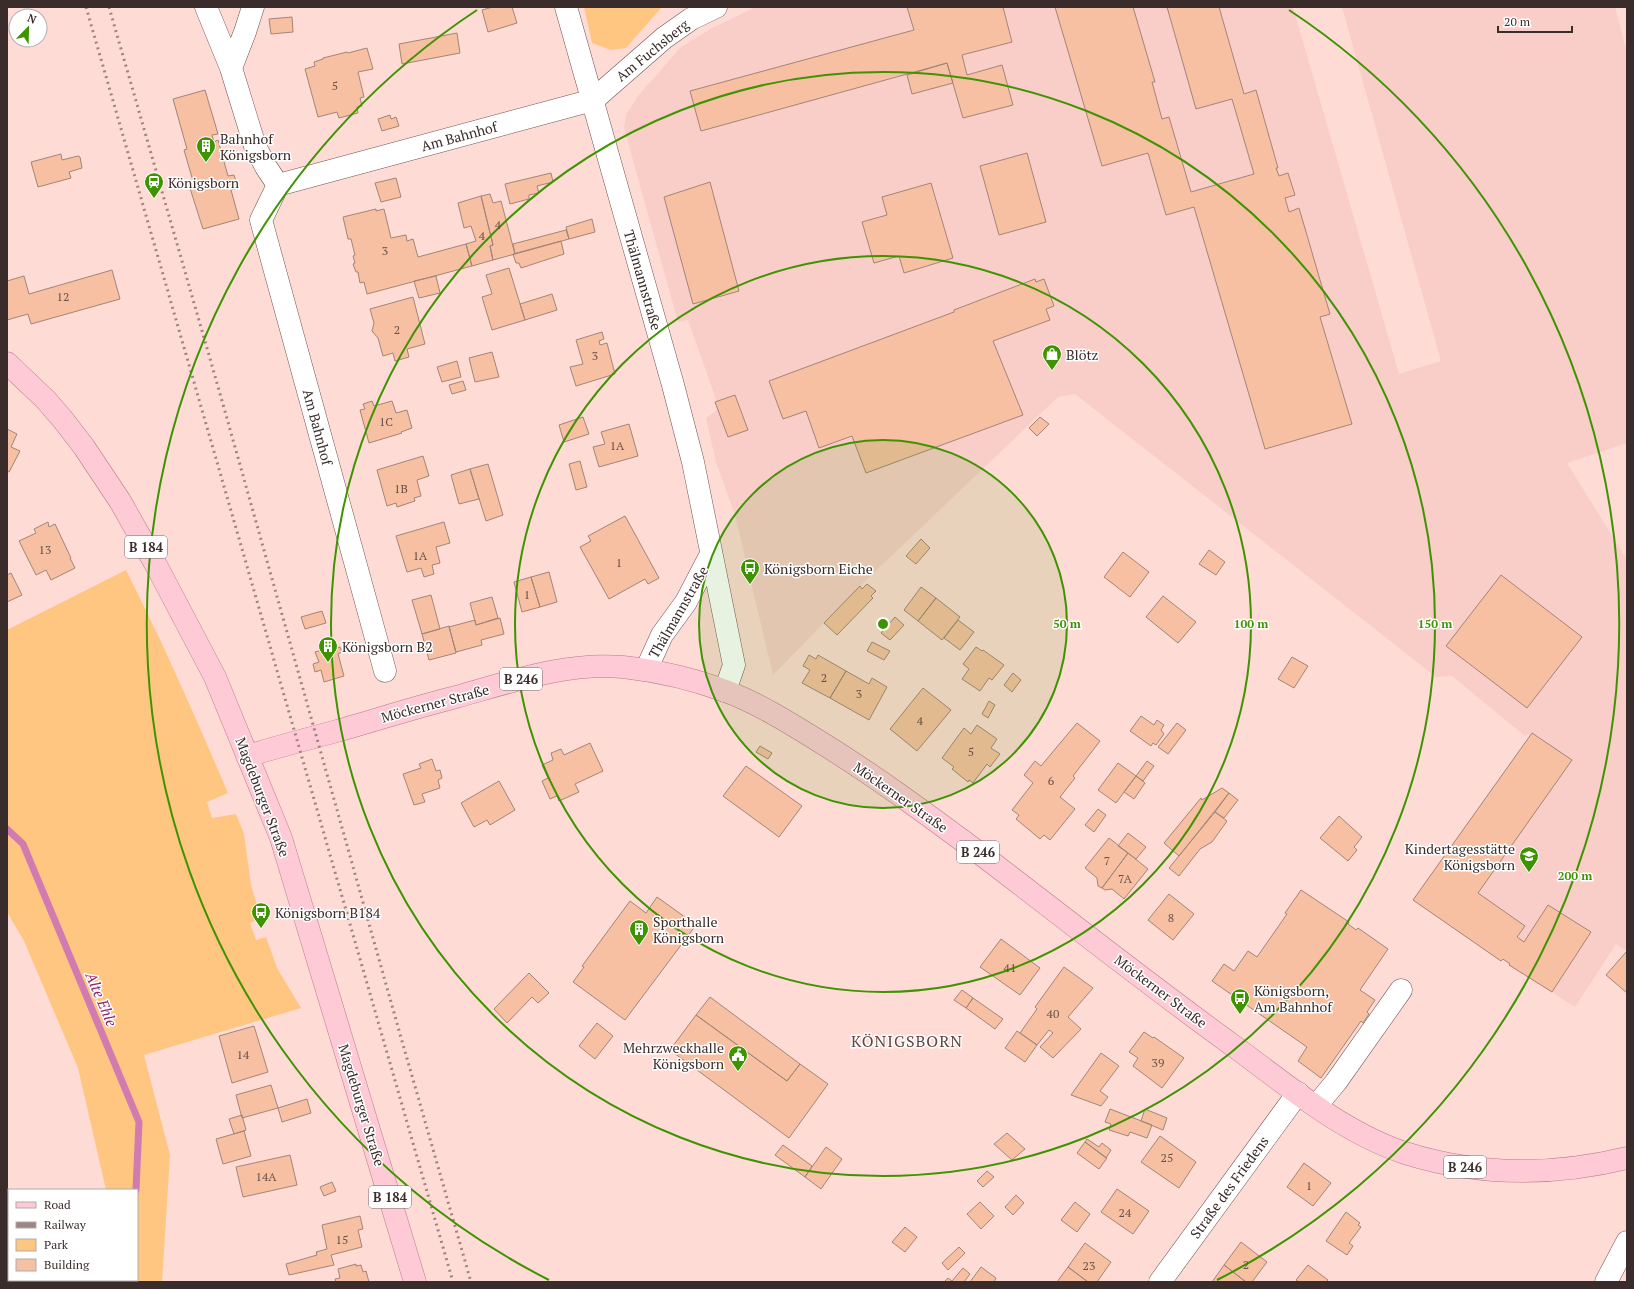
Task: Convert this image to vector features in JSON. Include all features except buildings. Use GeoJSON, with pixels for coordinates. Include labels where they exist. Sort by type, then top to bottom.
{"type":"FeatureCollection","features":[{"type":"Feature","properties":{"kind":"main road","name":"Magdeburger Straße"},"geometry":{"type":"LineString","coordinates":[[7,363],[41,395],[64,421],[84,447],[120,501],[156,565],[215,677],[281,838],[415,1282]]}},
{"type":"Feature","properties":{"kind":"main road","name":"Möckerner Straße"},"geometry":{"type":"LineString","coordinates":[[247,756],[398,712],[536,675],[573,668],[619,667],[676,675],[725,690],[750,701],[798,728],[897,792],[1217,1034],[1316,1106],[1358,1132],[1390,1147],[1421,1157],[1469,1168],[1495,1171],[1540,1171],[1586,1166],[1627,1158]]}},
{"type":"Feature","properties":{"kind":"street"},"geometry":{"type":"LineString","coordinates":[[206,7],[231,68],[255,146],[278,185]]}},
{"type":"Feature","properties":{"kind":"street"},"geometry":{"type":"LineString","coordinates":[[231,68],[246,32],[253,7]]}},
{"type":"Feature","properties":{"kind":"street","name":"Thälmannstraße"},"geometry":{"type":"LineString","coordinates":[[566,7],[691,454],[734,665],[725,690]]}},
{"type":"Feature","properties":{"kind":"street","name":"Am Fuchsberg"},"geometry":{"type":"LineString","coordinates":[[593,100],[664,38],[691,19],[716,7]]}},
{"type":"Feature","properties":{"kind":"street","name":"Am Bahnhof"},"geometry":{"type":"LineString","coordinates":[[385,671],[261,220],[278,185],[593,100]]}},
{"type":"Feature","properties":{"kind":"street","name":"Thälmannstraße"},"geometry":{"type":"LineString","coordinates":[[646,670],[662,635],[686,602],[711,554]]}},
{"type":"Feature","properties":{"kind":"street"},"geometry":{"type":"LineString","coordinates":[[1316,1106],[1336,1082],[1401,990]]}},
{"type":"Feature","properties":{"kind":"street","name":"Straße des Friedens"},"geometry":{"type":"LineString","coordinates":[[1160,1282],[1298,1093]]}},
{"type":"Feature","properties":{"kind":"street"},"geometry":{"type":"LineString","coordinates":[[1606,1282],[1627,1242]]}},
{"type":"Feature","properties":{"kind":"shaded area","name":"Blötz"},"geometry":{"type":"Polygon","coordinates":[[[756,7],[1293,7],[1399,374],[1441,361],[1342,7],[1615,7],[1627,53],[1627,443],[1567,463],[1627,560],[1627,951],[1616,944],[1575,1007],[1509,965],[1510,963],[1503,959],[1501,961],[1413,900],[1532,733],[1525,736],[1452,676],[1436,677],[1075,394],[1058,397],[860,586],[773,675],[735,515],[716,462],[706,418],[718,409],[715,402],[717,402],[688,320],[678,322],[624,128],[626,115],[638,96],[680,48],[712,28],[756,7]]]}},
{"type":"Feature","properties":{"kind":"green space"},"geometry":{"type":"Polygon","coordinates":[[[584,7],[662,7],[626,48],[611,50],[592,43],[584,7]]]}},
{"type":"Feature","properties":{"kind":"green space"},"geometry":{"type":"Polygon","coordinates":[[[126,570],[179,681],[228,793],[207,802],[212,818],[236,814],[244,834],[251,885],[261,918],[250,923],[256,940],[266,937],[277,968],[301,1008],[144,1055],[170,1155],[162,1282],[107,1282],[138,1281],[138,1189],[106,1189],[78,1068],[24,941],[7,912],[7,630],[126,570]]]}},
{"type":"Feature","properties":{"kind":"waterway","name":"Alte Ehle"},"geometry":{"type":"LineString","coordinates":[[7,829],[23,844],[139,1122],[136,1189]]}},
{"type":"Feature","properties":{"kind":"railway"},"geometry":{"type":"LineString","coordinates":[[86,7],[453,1282]]}},
{"type":"Feature","properties":{"kind":"railway"},"geometry":{"type":"LineString","coordinates":[[109,7],[471,1282]]}},
{"type":"Feature","properties":{"kind":"place","name":"Bahnhof Königsborn"},"geometry":{"type":"Point","coordinates":[206,163]}},
{"type":"Feature","properties":{"kind":"place","name":"Königsborn"},"geometry":{"type":"Point","coordinates":[154,199]}},
{"type":"Feature","properties":{"kind":"place","name":"Blötz"},"geometry":{"type":"Point","coordinates":[1052,371]}},
{"type":"Feature","properties":{"kind":"place","name":"Königsborn Eiche"},"geometry":{"type":"Point","coordinates":[750,585]}},
{"type":"Feature","properties":{"kind":"place","name":"Königsborn B2"},"geometry":{"type":"Point","coordinates":[328,663]}},
{"type":"Feature","properties":{"kind":"place","name":"Kindertagesstätte Königsborn"},"geometry":{"type":"Point","coordinates":[1529,873]}},
{"type":"Feature","properties":{"kind":"place","name":"Königsborn B184"},"geometry":{"type":"Point","coordinates":[261,929]}},
{"type":"Feature","properties":{"kind":"place","name":"Sporthalle Königsborn"},"geometry":{"type":"Point","coordinates":[639,946]}},
{"type":"Feature","properties":{"kind":"place","name":"Königsborn, Am Bahnhof"},"geometry":{"type":"Point","coordinates":[1240,1015]}},
{"type":"Feature","properties":{"kind":"place","name":"Mehrzweckhalle Königsborn"},"geometry":{"type":"Point","coordinates":[738,1072]}},
{"type":"Feature","properties":{"kind":"district","name":"KÖNIGSBORN"},"geometry":{"type":"Point","coordinates":[907,1041]}}]}
